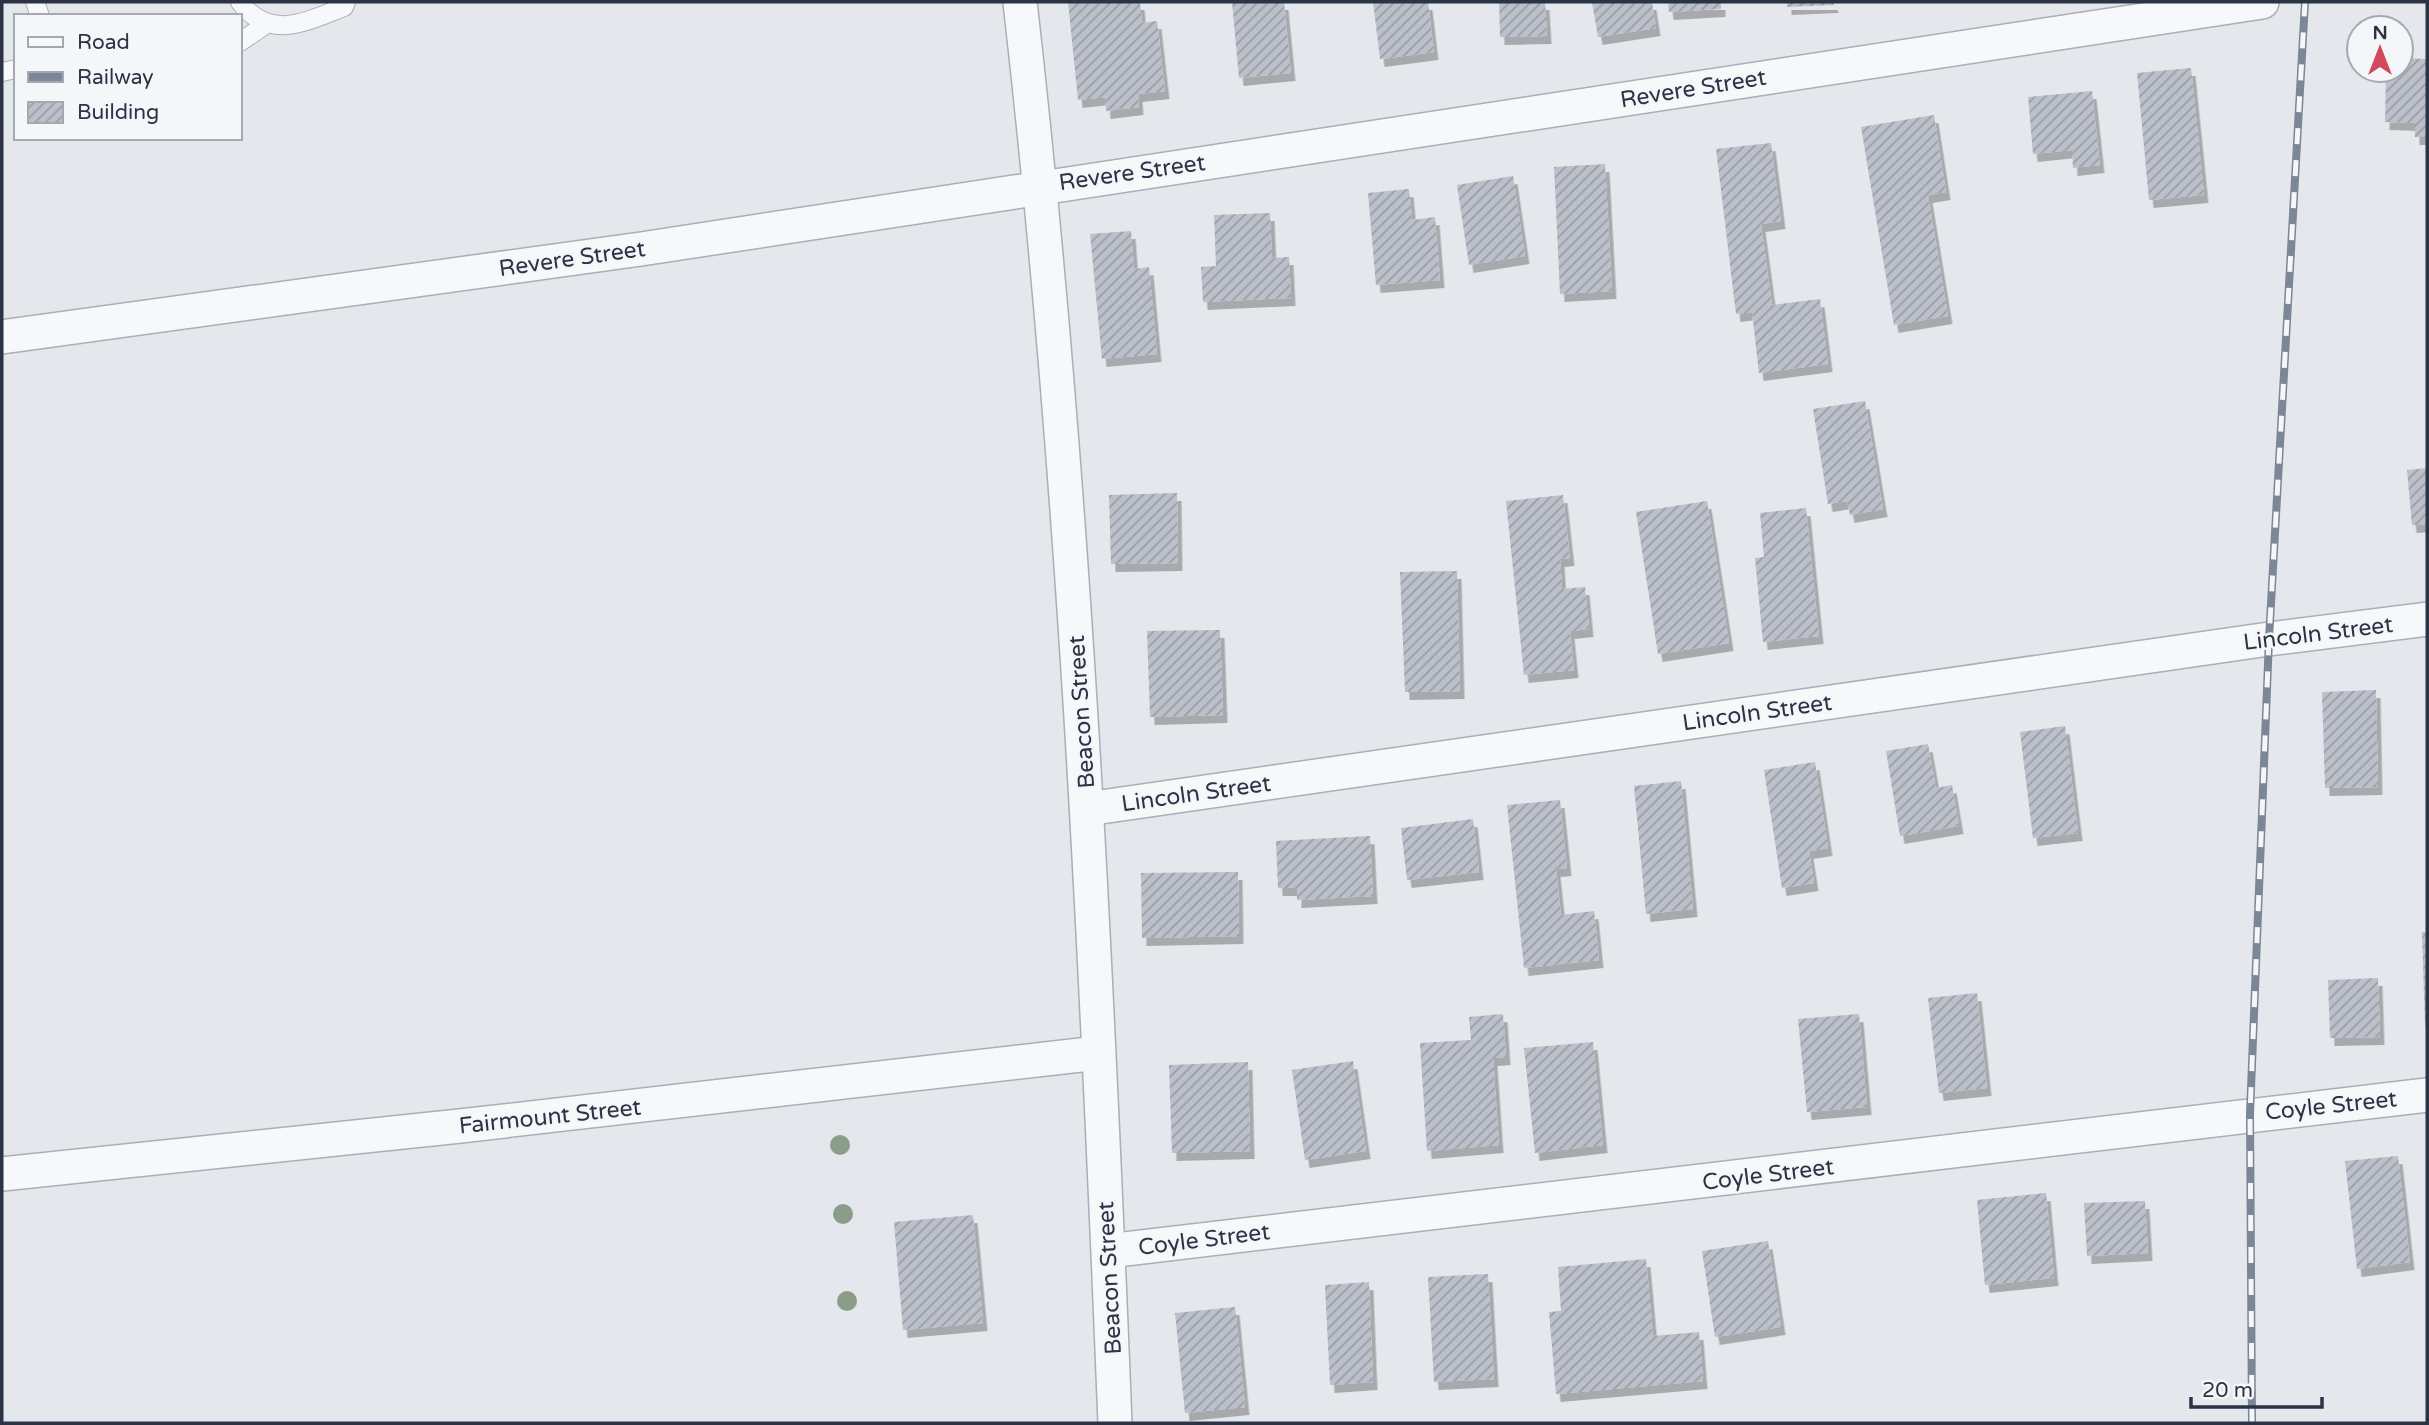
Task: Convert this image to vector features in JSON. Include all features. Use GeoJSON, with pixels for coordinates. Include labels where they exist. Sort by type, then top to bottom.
{"type":"FeatureCollection","features":[{"type":"Feature","properties":{"kind":"street","name":"Beacon Street"},"geometry":{"type":"LineString","coordinates":[[1020,2],[1041,186],[1071,554],[1087,809],[1115,1423]]}},
{"type":"Feature","properties":{"kind":"street","name":"Revere Street"},"geometry":{"type":"LineString","coordinates":[[2,337],[641,249],[2262,2]]}},
{"type":"Feature","properties":{"kind":"street","name":"Lincoln Street"},"geometry":{"type":"LineString","coordinates":[[1087,809],[2255,641],[2427,620]]}},
{"type":"Feature","properties":{"kind":"street","name":"Fairmount Street"},"geometry":{"type":"LineString","coordinates":[[2,1174],[460,1126],[1098,1053]]}},
{"type":"Feature","properties":{"kind":"street","name":"Coyle Street"},"geometry":{"type":"LineString","coordinates":[[1108,1251],[2427,1095]]}},
{"type":"Feature","properties":{"kind":"lane"},"geometry":{"type":"LineString","coordinates":[[240,2],[248,12],[268,23],[292,26],[344,7],[346,2]]}},
{"type":"Feature","properties":{"kind":"lane"},"geometry":{"type":"LineString","coordinates":[[242,41],[268,23]]}},
{"type":"Feature","properties":{"kind":"building"},"geometry":{"type":"Polygon","coordinates":[[[1068,2],[1140,2],[1142,23],[1157,21],[1165,91],[1138,94],[1139,107],[1106,111],[1105,97],[1078,100],[1068,2]]]}},
{"type":"Feature","properties":{"kind":"building"},"geometry":{"type":"Polygon","coordinates":[[[1232,2],[1284,2],[1291,73],[1239,78],[1232,2]]]}},
{"type":"Feature","properties":{"kind":"building"},"geometry":{"type":"Polygon","coordinates":[[[1373,2],[1428,2],[1434,52],[1380,59],[1373,2]]]}},
{"type":"Feature","properties":{"kind":"building"},"geometry":{"type":"Polygon","coordinates":[[[1499,2],[1545,2],[1547,36],[1500,37],[1499,2]]]}},
{"type":"Feature","properties":{"kind":"building"},"geometry":{"type":"Polygon","coordinates":[[[1592,2],[1652,2],[1656,28],[1598,37],[1592,2]]]}},
{"type":"Feature","properties":{"kind":"building"},"geometry":{"type":"Polygon","coordinates":[[[1668,2],[1721,2],[1721,9],[1669,12],[1668,2]]]}},
{"type":"Feature","properties":{"kind":"building"},"geometry":{"type":"Polygon","coordinates":[[[1787,2],[1833,2],[1834,5],[1787,7],[1787,2]]]}},
{"type":"Feature","properties":{"kind":"building"},"geometry":{"type":"Polygon","coordinates":[[[2415,59],[2427,59],[2427,137],[2415,137],[2415,123],[2385,122],[2386,84],[2415,84],[2415,59]]]}},
{"type":"Feature","properties":{"kind":"building"},"geometry":{"type":"Polygon","coordinates":[[[2191,68],[2204,195],[2149,200],[2137,73],[2191,68]]]}},
{"type":"Feature","properties":{"kind":"building"},"geometry":{"type":"Polygon","coordinates":[[[2092,91],[2100,165],[2073,168],[2072,150],[2033,154],[2028,97],[2092,91]]]}},
{"type":"Feature","properties":{"kind":"building"},"geometry":{"type":"Polygon","coordinates":[[[1934,115],[1946,192],[1928,195],[1948,316],[1894,325],[1861,127],[1934,115]]]}},
{"type":"Feature","properties":{"kind":"building"},"geometry":{"type":"Polygon","coordinates":[[[1771,143],[1781,221],[1761,224],[1772,305],[1820,299],[1828,364],[1759,373],[1752,312],[1736,314],[1716,149],[1771,143]]]}},
{"type":"Feature","properties":{"kind":"building"},"geometry":{"type":"Polygon","coordinates":[[[1605,164],[1612,291],[1560,294],[1554,167],[1605,164]]]}},
{"type":"Feature","properties":{"kind":"building"},"geometry":{"type":"Polygon","coordinates":[[[1513,176],[1525,256],[1469,265],[1457,185],[1513,176]]]}},
{"type":"Feature","properties":{"kind":"building"},"geometry":{"type":"Polygon","coordinates":[[[1409,189],[1412,220],[1435,217],[1440,280],[1376,285],[1368,193],[1409,189]]]}},
{"type":"Feature","properties":{"kind":"building"},"geometry":{"type":"Polygon","coordinates":[[[1270,213],[1272,258],[1289,257],[1291,298],[1203,302],[1201,267],[1216,266],[1214,215],[1270,213]]]}},
{"type":"Feature","properties":{"kind":"building"},"geometry":{"type":"Polygon","coordinates":[[[1131,231],[1134,269],[1149,267],[1157,354],[1102,359],[1090,234],[1131,231]]]}},
{"type":"Feature","properties":{"kind":"building"},"geometry":{"type":"Polygon","coordinates":[[[1865,401],[1883,509],[1850,515],[1847,501],[1828,504],[1813,409],[1865,401]]]}},
{"type":"Feature","properties":{"kind":"building"},"geometry":{"type":"Polygon","coordinates":[[[2427,468],[2427,524],[2412,525],[2407,470],[2427,468]]]}},
{"type":"Feature","properties":{"kind":"building"},"geometry":{"type":"Polygon","coordinates":[[[1177,493],[1178,563],[1111,564],[1109,495],[1177,493]]]}},
{"type":"Feature","properties":{"kind":"building"},"geometry":{"type":"Polygon","coordinates":[[[1563,495],[1570,558],[1560,559],[1562,589],[1585,587],[1589,629],[1570,631],[1574,670],[1524,675],[1506,501],[1563,495]]]}},
{"type":"Feature","properties":{"kind":"building"},"geometry":{"type":"Polygon","coordinates":[[[1707,501],[1729,643],[1658,654],[1636,512],[1707,501]]]}},
{"type":"Feature","properties":{"kind":"building"},"geometry":{"type":"Polygon","coordinates":[[[1806,508],[1819,636],[1763,642],[1755,558],[1764,557],[1760,513],[1806,508]]]}},
{"type":"Feature","properties":{"kind":"building"},"geometry":{"type":"Polygon","coordinates":[[[1457,571],[1460,691],[1405,692],[1400,572],[1457,571]]]}},
{"type":"Feature","properties":{"kind":"building"},"geometry":{"type":"Polygon","coordinates":[[[1220,630],[1223,715],[1150,717],[1147,631],[1220,630]]]}},
{"type":"Feature","properties":{"kind":"building"},"geometry":{"type":"Polygon","coordinates":[[[2376,690],[2378,787],[2325,788],[2322,692],[2376,690]]]}},
{"type":"Feature","properties":{"kind":"building"},"geometry":{"type":"Polygon","coordinates":[[[2065,726],[2078,833],[2033,838],[2020,732],[2065,726]]]}},
{"type":"Feature","properties":{"kind":"building"},"geometry":{"type":"Polygon","coordinates":[[[1928,744],[1936,788],[1952,785],[1959,826],[1900,836],[1886,751],[1928,744]]]}},
{"type":"Feature","properties":{"kind":"building"},"geometry":{"type":"Polygon","coordinates":[[[1815,762],[1828,848],[1809,851],[1814,883],[1782,888],[1764,770],[1815,762]]]}},
{"type":"Feature","properties":{"kind":"building"},"geometry":{"type":"Polygon","coordinates":[[[1681,781],[1693,909],[1646,914],[1634,786],[1681,781]]]}},
{"type":"Feature","properties":{"kind":"building"},"geometry":{"type":"Polygon","coordinates":[[[1560,800],[1567,868],[1556,869],[1561,915],[1594,911],[1599,960],[1524,968],[1507,805],[1560,800]]]}},
{"type":"Feature","properties":{"kind":"building"},"geometry":{"type":"Polygon","coordinates":[[[1473,819],[1479,872],[1407,880],[1401,828],[1473,819]]]}},
{"type":"Feature","properties":{"kind":"building"},"geometry":{"type":"Polygon","coordinates":[[[1370,836],[1373,896],[1297,900],[1297,888],[1278,888],[1276,841],[1370,836]]]}},
{"type":"Feature","properties":{"kind":"building"},"geometry":{"type":"Polygon","coordinates":[[[1238,872],[1239,936],[1142,938],[1141,873],[1238,872]]]}},
{"type":"Feature","properties":{"kind":"building"},"geometry":{"type":"Polygon","coordinates":[[[2422,932],[2427,932],[2425,1026],[2422,932]]]}},
{"type":"Feature","properties":{"kind":"building"},"geometry":{"type":"Polygon","coordinates":[[[2378,978],[2380,1037],[2330,1038],[2328,980],[2378,978]]]}},
{"type":"Feature","properties":{"kind":"building"},"geometry":{"type":"Polygon","coordinates":[[[1977,993],[1987,1088],[1939,1093],[1928,998],[1977,993]]]}},
{"type":"Feature","properties":{"kind":"building"},"geometry":{"type":"Polygon","coordinates":[[[1503,1014],[1506,1057],[1493,1058],[1499,1145],[1427,1151],[1420,1043],[1471,1040],[1469,1017],[1503,1014]]]}},
{"type":"Feature","properties":{"kind":"building"},"geometry":{"type":"Polygon","coordinates":[[[1859,1014],[1867,1107],[1807,1112],[1798,1019],[1859,1014]]]}},
{"type":"Feature","properties":{"kind":"building"},"geometry":{"type":"Polygon","coordinates":[[[1593,1042],[1603,1145],[1535,1153],[1524,1048],[1593,1042]]]}},
{"type":"Feature","properties":{"kind":"building"},"geometry":{"type":"Polygon","coordinates":[[[1353,1061],[1366,1151],[1305,1160],[1292,1070],[1353,1061]]]}},
{"type":"Feature","properties":{"kind":"building"},"geometry":{"type":"Polygon","coordinates":[[[1248,1062],[1250,1151],[1172,1153],[1169,1065],[1248,1062]]]}},
{"type":"Feature","properties":{"kind":"building"},"geometry":{"type":"Polygon","coordinates":[[[2398,1156],[2410,1262],[2357,1269],[2345,1161],[2398,1156]]]}},
{"type":"Feature","properties":{"kind":"building"},"geometry":{"type":"Polygon","coordinates":[[[2046,1193],[2054,1278],[1985,1285],[1977,1200],[2046,1193]]]}},
{"type":"Feature","properties":{"kind":"building"},"geometry":{"type":"Polygon","coordinates":[[[2145,1201],[2148,1253],[2087,1256],[2084,1203],[2145,1201]]]}},
{"type":"Feature","properties":{"kind":"building"},"geometry":{"type":"Polygon","coordinates":[[[973,1215],[983,1323],[903,1330],[894,1222],[973,1215]]]}},
{"type":"Feature","properties":{"kind":"building"},"geometry":{"type":"Polygon","coordinates":[[[1768,1241],[1781,1327],[1715,1337],[1702,1251],[1768,1241]]]}},
{"type":"Feature","properties":{"kind":"building"},"geometry":{"type":"Polygon","coordinates":[[[1646,1259],[1653,1336],[1699,1332],[1703,1381],[1556,1394],[1549,1312],[1561,1311],[1558,1267],[1646,1259]]]}},
{"type":"Feature","properties":{"kind":"building"},"geometry":{"type":"Polygon","coordinates":[[[1488,1274],[1494,1379],[1434,1382],[1428,1277],[1488,1274]]]}},
{"type":"Feature","properties":{"kind":"building"},"geometry":{"type":"Polygon","coordinates":[[[1369,1282],[1373,1382],[1330,1385],[1325,1285],[1369,1282]]]}},
{"type":"Feature","properties":{"kind":"building"},"geometry":{"type":"Polygon","coordinates":[[[1235,1307],[1245,1407],[1185,1413],[1175,1313],[1235,1307]]]}},
{"type":"Feature","properties":{"kind":"railway"},"geometry":{"type":"LineString","coordinates":[[2252,1423],[2250,1114],[2269,639],[2305,2]]}}]}
